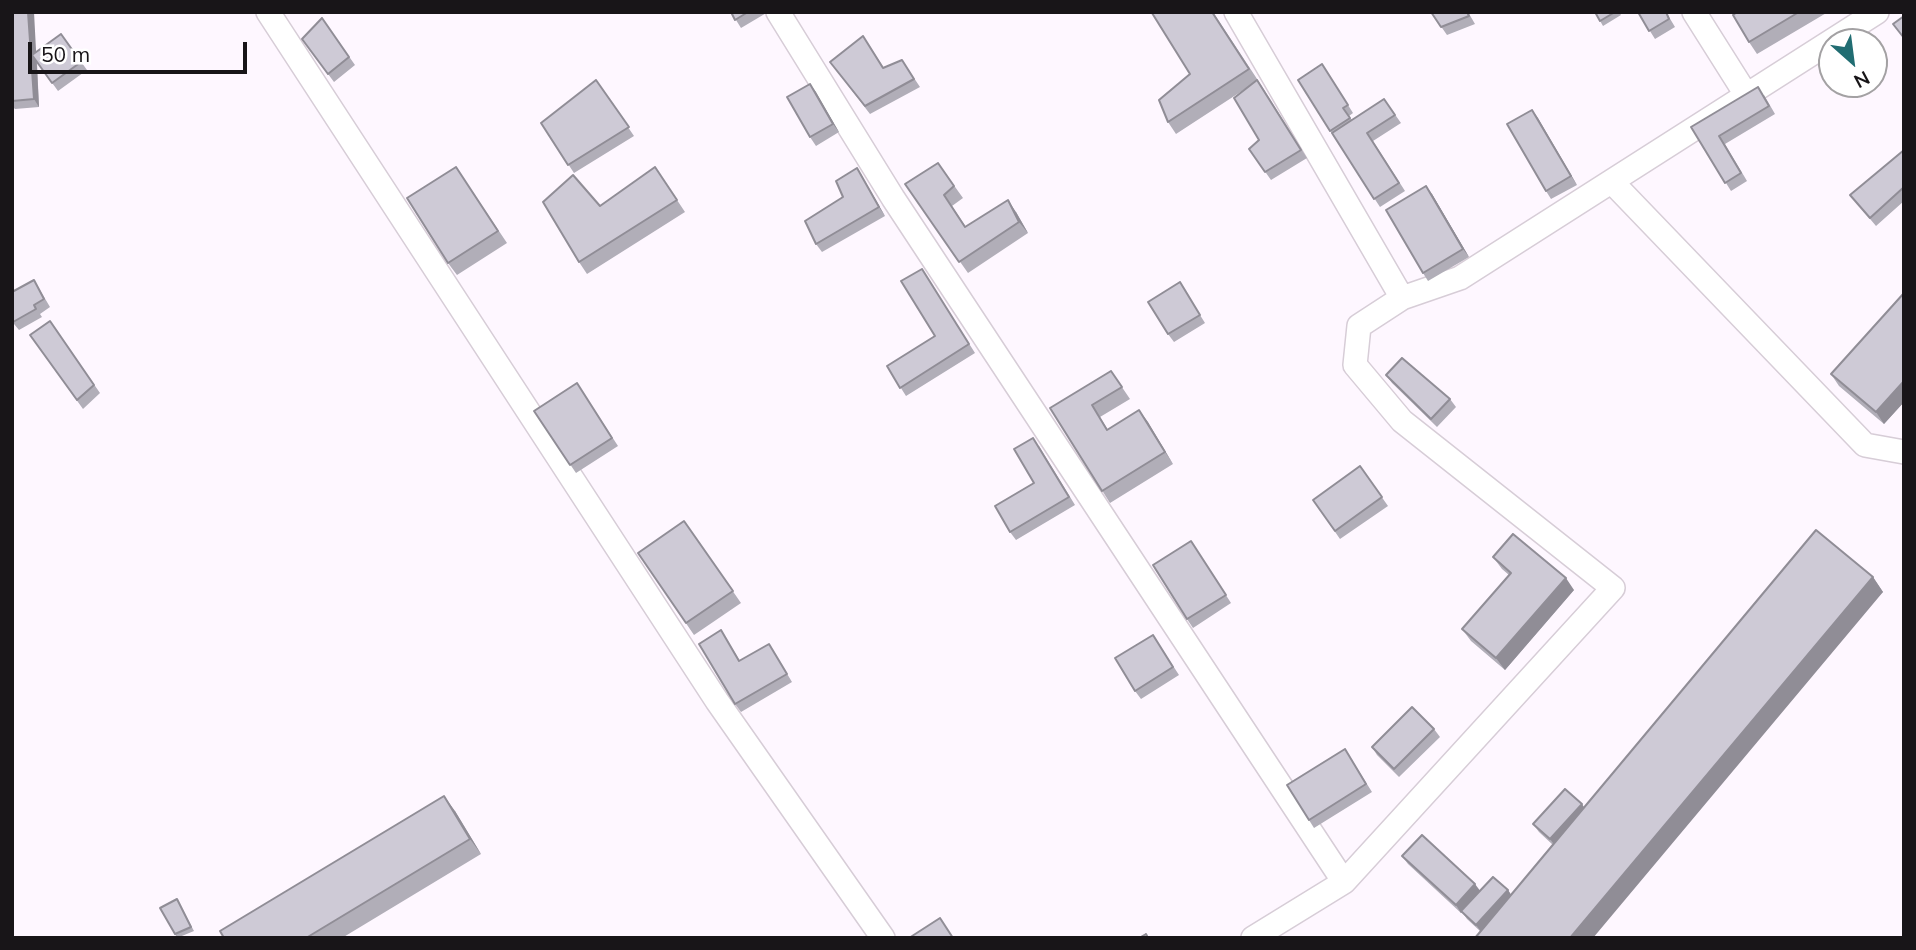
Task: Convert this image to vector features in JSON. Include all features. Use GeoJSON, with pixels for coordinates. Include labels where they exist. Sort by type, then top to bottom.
{"type":"FeatureCollection","features":[{"type":"Feature","properties":{"kind":"street"},"geometry":{"type":"LineString","coordinates":[[268,12],[717,701],[883,938]]}},
{"type":"Feature","properties":{"kind":"street"},"geometry":{"type":"LineString","coordinates":[[778,12],[893,198],[1343,882]]}},
{"type":"Feature","properties":{"kind":"street"},"geometry":{"type":"LineString","coordinates":[[1236,12],[1402,298]]}},
{"type":"Feature","properties":{"kind":"street"},"geometry":{"type":"LineString","coordinates":[[1694,12],[1747,96]]}},
{"type":"Feature","properties":{"kind":"street"},"geometry":{"type":"LineString","coordinates":[[1253,938],[1343,882],[1613,588],[1402,421],[1355,365],[1359,326],[1402,298],[1460,278],[1877,12]]}},
{"type":"Feature","properties":{"kind":"street"},"geometry":{"type":"LineString","coordinates":[[1612,182],[1865,445],[1904,452]]}},
{"type":"Feature","properties":{"kind":"building"},"geometry":{"type":"Polygon","coordinates":[[[12,12],[28,12],[34,99],[12,101],[12,12]]]}},
{"type":"Feature","properties":{"kind":"building"},"geometry":{"type":"Polygon","coordinates":[[[731,12],[748,12],[735,20],[731,12]]]}},
{"type":"Feature","properties":{"kind":"building"},"geometry":{"type":"Polygon","coordinates":[[[1212,12],[1249,69],[1168,122],[1159,100],[1190,74],[1152,13],[1212,12]]]}},
{"type":"Feature","properties":{"kind":"building"},"geometry":{"type":"Polygon","coordinates":[[[1431,12],[1467,12],[1469,16],[1441,27],[1431,12]]]}},
{"type":"Feature","properties":{"kind":"building"},"geometry":{"type":"Polygon","coordinates":[[[1595,12],[1615,12],[1600,21],[1595,12]]]}},
{"type":"Feature","properties":{"kind":"building"},"geometry":{"type":"Polygon","coordinates":[[[1638,12],[1666,12],[1669,19],[1649,31],[1638,12]]]}},
{"type":"Feature","properties":{"kind":"building"},"geometry":{"type":"Polygon","coordinates":[[[1737,12],[1799,12],[1749,42],[1733,15],[1737,12]]]}},
{"type":"Feature","properties":{"kind":"building"},"geometry":{"type":"Polygon","coordinates":[[[1904,16],[1904,38],[1893,24],[1904,16]]]}},
{"type":"Feature","properties":{"kind":"building"},"geometry":{"type":"Polygon","coordinates":[[[322,18],[349,57],[328,74],[302,39],[322,18]]]}},
{"type":"Feature","properties":{"kind":"building"},"geometry":{"type":"Polygon","coordinates":[[[61,34],[81,62],[52,83],[32,55],[61,34]]]}},
{"type":"Feature","properties":{"kind":"building"},"geometry":{"type":"Polygon","coordinates":[[[863,36],[883,68],[902,60],[914,79],[865,106],[830,62],[863,36]]]}},
{"type":"Feature","properties":{"kind":"building"},"geometry":{"type":"Polygon","coordinates":[[[1322,64],[1348,105],[1343,108],[1350,118],[1330,131],[1298,80],[1322,64]]]}},
{"type":"Feature","properties":{"kind":"building"},"geometry":{"type":"Polygon","coordinates":[[[596,80],[629,127],[568,165],[541,123],[596,80]]]}},
{"type":"Feature","properties":{"kind":"building"},"geometry":{"type":"Polygon","coordinates":[[[1257,80],[1301,150],[1265,172],[1249,149],[1259,140],[1234,98],[1257,80]]]}},
{"type":"Feature","properties":{"kind":"building"},"geometry":{"type":"Polygon","coordinates":[[[810,84],[833,124],[810,137],[787,97],[810,84]]]}},
{"type":"Feature","properties":{"kind":"building"},"geometry":{"type":"Polygon","coordinates":[[[1758,87],[1769,106],[1719,136],[1741,173],[1725,183],[1691,127],[1758,87]]]}},
{"type":"Feature","properties":{"kind":"building"},"geometry":{"type":"Polygon","coordinates":[[[1384,99],[1395,115],[1367,133],[1399,183],[1374,199],[1332,133],[1384,99]]]}},
{"type":"Feature","properties":{"kind":"building"},"geometry":{"type":"Polygon","coordinates":[[[1532,110],[1571,176],[1546,191],[1507,124],[1532,110]]]}},
{"type":"Feature","properties":{"kind":"building"},"geometry":{"type":"Polygon","coordinates":[[[1904,150],[1904,187],[1870,218],[1850,195],[1904,150]]]}},
{"type":"Feature","properties":{"kind":"building"},"geometry":{"type":"Polygon","coordinates":[[[938,163],[954,186],[944,195],[965,227],[1008,200],[1019,222],[959,262],[905,184],[938,163]]]}},
{"type":"Feature","properties":{"kind":"building"},"geometry":{"type":"Polygon","coordinates":[[[456,167],[498,231],[448,263],[407,198],[456,167]]]}},
{"type":"Feature","properties":{"kind":"building"},"geometry":{"type":"Polygon","coordinates":[[[655,167],[677,200],[579,262],[543,202],[573,175],[600,206],[655,167]]]}},
{"type":"Feature","properties":{"kind":"building"},"geometry":{"type":"Polygon","coordinates":[[[857,168],[879,207],[816,244],[805,221],[843,197],[836,181],[857,168]]]}},
{"type":"Feature","properties":{"kind":"building"},"geometry":{"type":"Polygon","coordinates":[[[1426,186],[1463,249],[1423,273],[1386,210],[1426,186]]]}},
{"type":"Feature","properties":{"kind":"building"},"geometry":{"type":"Polygon","coordinates":[[[922,269],[969,344],[900,388],[887,366],[935,336],[901,281],[922,269]]]}},
{"type":"Feature","properties":{"kind":"building"},"geometry":{"type":"Polygon","coordinates":[[[34,280],[44,299],[34,305],[36,309],[13,322],[12,292],[34,280]]]}},
{"type":"Feature","properties":{"kind":"building"},"geometry":{"type":"Polygon","coordinates":[[[1180,282],[1200,315],[1168,334],[1148,302],[1180,282]]]}},
{"type":"Feature","properties":{"kind":"building"},"geometry":{"type":"Polygon","coordinates":[[[1904,293],[1904,381],[1876,412],[1831,374],[1904,293]]]}},
{"type":"Feature","properties":{"kind":"building"},"geometry":{"type":"Polygon","coordinates":[[[50,321],[94,385],[77,400],[30,335],[50,321]]]}},
{"type":"Feature","properties":{"kind":"building"},"geometry":{"type":"Polygon","coordinates":[[[1402,358],[1450,399],[1431,419],[1386,375],[1402,358]]]}},
{"type":"Feature","properties":{"kind":"building"},"geometry":{"type":"Polygon","coordinates":[[[1111,371],[1122,387],[1092,405],[1107,430],[1139,410],[1165,452],[1102,491],[1050,408],[1111,371]]]}},
{"type":"Feature","properties":{"kind":"building"},"geometry":{"type":"Polygon","coordinates":[[[577,383],[612,438],[570,465],[534,411],[577,383]]]}},
{"type":"Feature","properties":{"kind":"building"},"geometry":{"type":"Polygon","coordinates":[[[1033,438],[1069,497],[1010,532],[995,506],[1034,483],[1014,449],[1033,438]]]}},
{"type":"Feature","properties":{"kind":"building"},"geometry":{"type":"Polygon","coordinates":[[[1360,466],[1382,497],[1335,531],[1313,500],[1360,466]]]}},
{"type":"Feature","properties":{"kind":"building"},"geometry":{"type":"Polygon","coordinates":[[[684,521],[733,591],[686,623],[638,553],[684,521]]]}},
{"type":"Feature","properties":{"kind":"building"},"geometry":{"type":"Polygon","coordinates":[[[1816,530],[1873,577],[1570,938],[1475,938],[1816,530]]]}},
{"type":"Feature","properties":{"kind":"building"},"geometry":{"type":"Polygon","coordinates":[[[1513,534],[1566,578],[1496,658],[1462,629],[1511,573],[1493,557],[1513,534]]]}},
{"type":"Feature","properties":{"kind":"building"},"geometry":{"type":"Polygon","coordinates":[[[1191,541],[1226,595],[1187,619],[1153,565],[1191,541]]]}},
{"type":"Feature","properties":{"kind":"building"},"geometry":{"type":"Polygon","coordinates":[[[721,630],[739,661],[769,644],[787,674],[735,704],[699,644],[721,630]]]}},
{"type":"Feature","properties":{"kind":"building"},"geometry":{"type":"Polygon","coordinates":[[[1153,635],[1173,667],[1135,691],[1115,658],[1153,635]]]}},
{"type":"Feature","properties":{"kind":"building"},"geometry":{"type":"Polygon","coordinates":[[[1412,707],[1434,729],[1394,769],[1372,747],[1412,707]]]}},
{"type":"Feature","properties":{"kind":"building"},"geometry":{"type":"Polygon","coordinates":[[[1345,749],[1366,784],[1309,820],[1287,785],[1345,749]]]}},
{"type":"Feature","properties":{"kind":"building"},"geometry":{"type":"Polygon","coordinates":[[[1565,789],[1582,804],[1550,839],[1533,824],[1565,789]]]}},
{"type":"Feature","properties":{"kind":"building"},"geometry":{"type":"Polygon","coordinates":[[[444,796],[470,839],[306,938],[224,938],[220,931],[444,796]]]}},
{"type":"Feature","properties":{"kind":"building"},"geometry":{"type":"Polygon","coordinates":[[[1422,835],[1475,884],[1456,905],[1402,856],[1422,835]]]}},
{"type":"Feature","properties":{"kind":"building"},"geometry":{"type":"Polygon","coordinates":[[[1493,877],[1508,890],[1476,925],[1461,911],[1493,877]]]}},
{"type":"Feature","properties":{"kind":"building"},"geometry":{"type":"Polygon","coordinates":[[[177,899],[191,927],[175,934],[160,908],[177,899]]]}},
{"type":"Feature","properties":{"kind":"building"},"geometry":{"type":"Polygon","coordinates":[[[940,918],[953,938],[909,938],[940,918]]]}}]}
